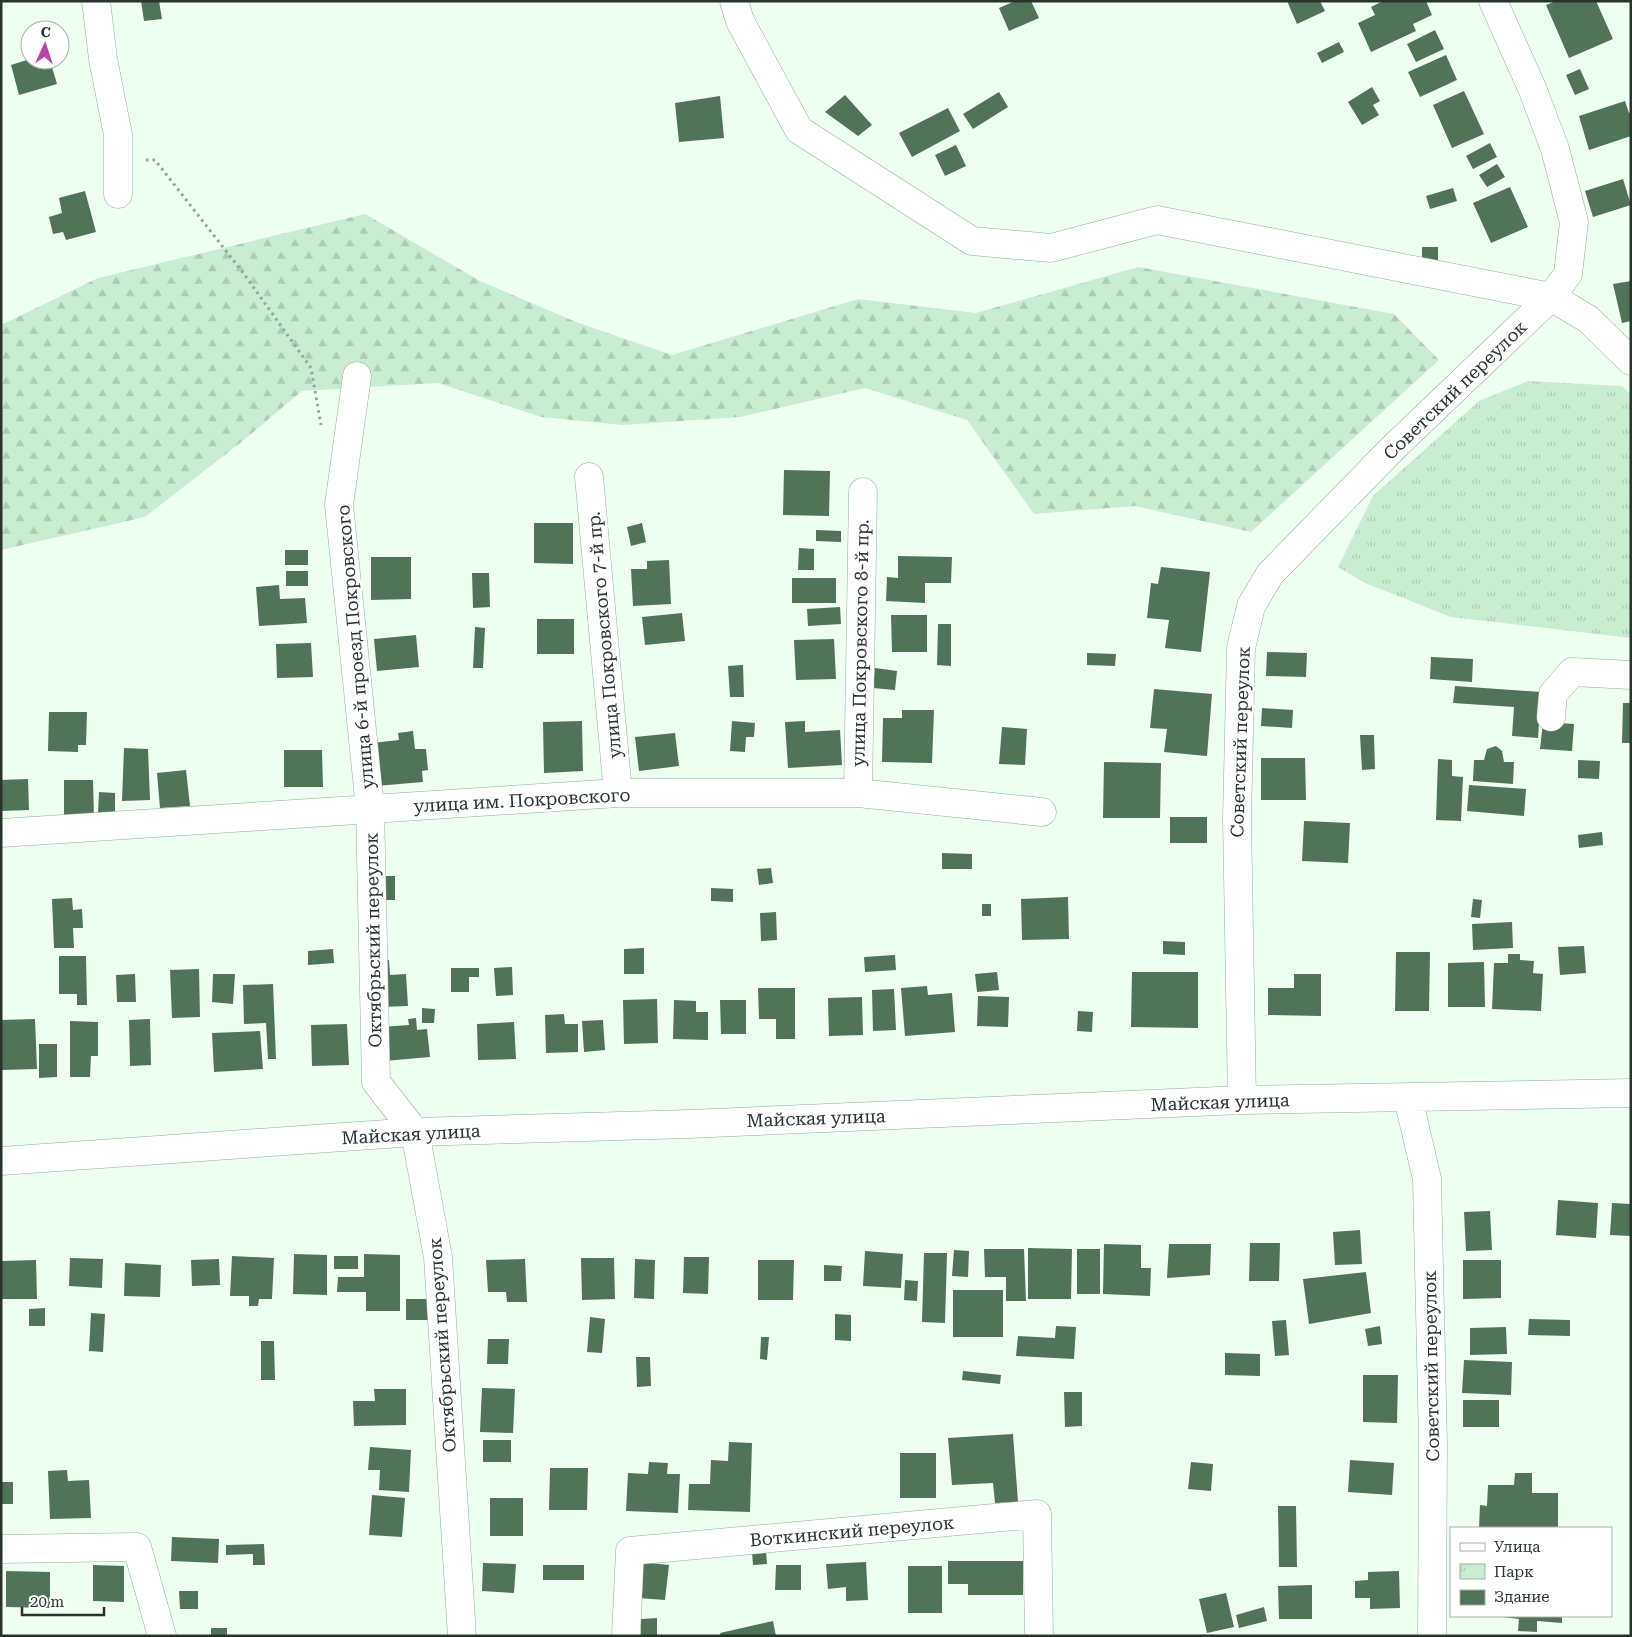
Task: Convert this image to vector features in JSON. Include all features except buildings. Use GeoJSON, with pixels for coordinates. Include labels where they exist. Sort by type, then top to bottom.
{"type":"FeatureCollection","features":[{"type":"Feature","properties":{"kind":"street"},"geometry":{"type":"LineString","coordinates":[[96,1],[103,59],[118,136],[118,194]]}},
{"type":"Feature","properties":{"kind":"street"},"geometry":{"type":"LineString","coordinates":[[734,1],[740,21],[799,130],[972,240],[1052,248],[1157,220],[1551,297],[1588,319],[1631,361]]}},
{"type":"Feature","properties":{"kind":"street","name":"Советский переулок"},"geometry":{"type":"LineString","coordinates":[[1242,1100],[1237,808],[1241,648],[1251,606],[1270,574],[1393,448],[1551,297],[1568,274],[1574,222],[1555,149],[1532,88],[1493,1]]}},
{"type":"Feature","properties":{"kind":"street","name":"улица 6-й проезд Покровского"},"geometry":{"type":"LineString","coordinates":[[357,376],[339,505],[370,803]]}},
{"type":"Feature","properties":{"kind":"street","name":"улица Покровского 7-й пр."},"geometry":{"type":"LineString","coordinates":[[589,477],[618,794]]}},
{"type":"Feature","properties":{"kind":"street","name":"улица Покровского 8-й пр."},"geometry":{"type":"LineString","coordinates":[[858,793],[863,492]]}},
{"type":"Feature","properties":{"kind":"street"},"geometry":{"type":"LineString","coordinates":[[1552,717],[1553,694],[1572,672],[1631,675]]}},
{"type":"Feature","properties":{"kind":"street","name":"улица им. Покровского"},"geometry":{"type":"LineString","coordinates":[[1,833],[370,803],[618,794],[858,793],[1042,812]]}},
{"type":"Feature","properties":{"kind":"street","name":"Октябрьский переулок"},"geometry":{"type":"LineString","coordinates":[[370,803],[376,1082],[415,1132],[438,1257],[462,1636]]}},
{"type":"Feature","properties":{"kind":"street","name":"Майская улица"},"geometry":{"type":"LineString","coordinates":[[1,1161],[415,1132],[689,1124],[1242,1100],[1631,1093]]}},
{"type":"Feature","properties":{"kind":"street","name":"Советский переулок"},"geometry":{"type":"LineString","coordinates":[[1408,1098],[1427,1179],[1433,1443],[1432,1636]]}},
{"type":"Feature","properties":{"kind":"street","name":"Воткинский переулок"},"geometry":{"type":"LineString","coordinates":[[626,1636],[630,1551],[1037,1514],[1039,1636]]}},
{"type":"Feature","properties":{"kind":"street"},"geometry":{"type":"LineString","coordinates":[[1,1549],[137,1547],[162,1636]]}},
{"type":"Feature","properties":{"kind":"path"},"geometry":{"type":"LineString","coordinates":[[118,159],[156,160],[244,274],[311,368],[321,427]]}},
{"type":"Feature","properties":{"kind":"green space"},"geometry":{"type":"Polygon","coordinates":[[[365,214],[480,281],[576,322],[672,355],[858,299],[976,313],[1138,267],[1394,314],[1439,360],[1251,532],[1135,506],[1034,514],[967,420],[865,388],[740,417],[623,425],[541,417],[438,383],[302,391],[244,440],[145,517],[1,550],[1,325],[98,278],[365,214]]]}},
{"type":"Feature","properties":{"kind":"green space"},"geometry":{"type":"Polygon","coordinates":[[[1528,381],[1622,386],[1631,395],[1631,638],[1451,617],[1365,583],[1338,567],[1373,496],[1479,401],[1528,381]]]}}]}
